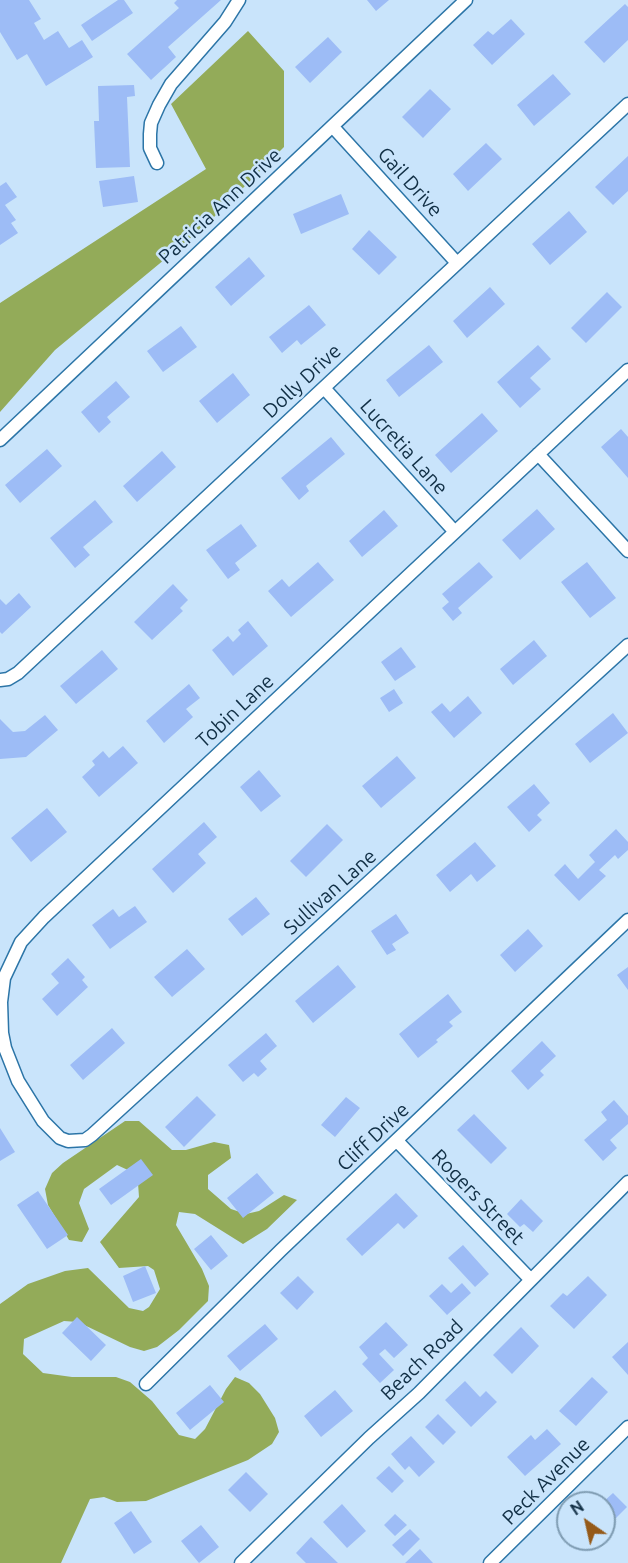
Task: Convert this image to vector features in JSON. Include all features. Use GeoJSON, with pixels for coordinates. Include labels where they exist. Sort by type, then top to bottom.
{"type":"FeatureCollection","features":[{"type":"Feature","properties":{"kind":"street"},"geometry":{"type":"LineString","coordinates":[[157,163],[150,148],[150,134],[151,123],[159,105],[171,84],[225,22],[239,0]]}},
{"type":"Feature","properties":{"kind":"street","name":"Patricia Ann Drive"},"geometry":{"type":"LineString","coordinates":[[0,440],[466,0]]}},
{"type":"Feature","properties":{"kind":"street","name":"Dolly Drive"},"geometry":{"type":"LineString","coordinates":[[0,680],[8,679],[18,673],[628,104]]}},
{"type":"Feature","properties":{"kind":"street","name":"Gail Drive"},"geometry":{"type":"LineString","coordinates":[[333,127],[457,263]]}},
{"type":"Feature","properties":{"kind":"street","name":"Tobin Lane"},"geometry":{"type":"LineString","coordinates":[[52,1129],[43,1121],[18,1081],[5,1048],[2,1033],[1,1002],[4,978],[21,942],[44,917],[628,370]]}},
{"type":"Feature","properties":{"kind":"street","name":"Lucretia Lane"},"geometry":{"type":"LineString","coordinates":[[324,388],[455,532]]}},
{"type":"Feature","properties":{"kind":"street"},"geometry":{"type":"LineString","coordinates":[[538,454],[628,551]]}},
{"type":"Feature","properties":{"kind":"street","name":"Sullivan Lane"},"geometry":{"type":"LineString","coordinates":[[52,1129],[60,1138],[68,1141],[85,1140],[92,1135],[628,645]]}},
{"type":"Feature","properties":{"kind":"street","name":"Cliff Drive"},"geometry":{"type":"LineString","coordinates":[[146,1384],[281,1250],[628,920]]}},
{"type":"Feature","properties":{"kind":"street","name":"Rogers Street"},"geometry":{"type":"LineString","coordinates":[[397,1142],[531,1280]]}},
{"type":"Feature","properties":{"kind":"street","name":"Beach Road"},"geometry":{"type":"LineString","coordinates":[[241,1563],[369,1438],[419,1393],[628,1182]]}},
{"type":"Feature","properties":{"kind":"street","name":"Peck Avenue"},"geometry":{"type":"LineString","coordinates":[[490,1563],[628,1427]]}},
{"type":"Feature","properties":{"kind":"green space"},"geometry":{"type":"Polygon","coordinates":[[[248,31],[284,71],[284,147],[205,226],[55,350],[0,412],[0,303],[206,169],[171,104],[248,31]]]}},
{"type":"Feature","properties":{"kind":"green space"},"geometry":{"type":"Polygon","coordinates":[[[125,1121],[139,1121],[172,1150],[186,1150],[214,1142],[229,1145],[231,1158],[208,1175],[208,1189],[231,1209],[246,1214],[259,1211],[284,1195],[297,1200],[267,1229],[243,1244],[195,1214],[179,1212],[176,1225],[202,1269],[209,1286],[208,1301],[179,1330],[157,1347],[144,1351],[130,1347],[78,1322],[64,1321],[24,1339],[23,1354],[43,1373],[72,1377],[116,1377],[130,1382],[152,1401],[179,1435],[195,1439],[205,1429],[235,1377],[249,1383],[260,1394],[275,1418],[279,1432],[272,1444],[248,1460],[146,1501],[117,1502],[104,1497],[90,1499],[61,1563],[0,1563],[0,1304],[28,1284],[65,1271],[88,1268],[129,1308],[143,1311],[149,1307],[160,1289],[154,1270],[148,1266],[119,1268],[100,1242],[139,1197],[138,1183],[130,1171],[117,1165],[84,1189],[79,1203],[89,1229],[82,1242],[69,1240],[48,1205],[45,1189],[52,1173],[125,1121]]]}},
{"type":"Feature","properties":{"kind":"building"},"geometry":{"type":"Polygon","coordinates":[[[0,0],[29,0],[41,19],[34,23],[44,40],[58,31],[69,48],[82,40],[93,57],[46,86],[27,54],[17,60],[0,32],[0,0]]]}},
{"type":"Feature","properties":{"kind":"building"},"geometry":{"type":"Polygon","coordinates":[[[118,0],[124,0],[133,13],[92,41],[81,25],[118,0]]]}},
{"type":"Feature","properties":{"kind":"building"},"geometry":{"type":"Polygon","coordinates":[[[177,0],[221,0],[168,47],[176,57],[151,80],[127,54],[179,8],[174,3],[177,0]]]}},
{"type":"Feature","properties":{"kind":"building"},"geometry":{"type":"Polygon","coordinates":[[[367,0],[389,0],[376,11],[367,0]]]}},
{"type":"Feature","properties":{"kind":"building"},"geometry":{"type":"Polygon","coordinates":[[[625,4],[628,7],[628,40],[604,63],[584,42],[625,4]]]}},
{"type":"Feature","properties":{"kind":"building"},"geometry":{"type":"Polygon","coordinates":[[[511,19],[525,34],[492,65],[473,45],[488,31],[493,35],[511,19]]]}},
{"type":"Feature","properties":{"kind":"building"},"geometry":{"type":"Polygon","coordinates":[[[328,37],[342,52],[310,83],[295,67],[328,37]]]}},
{"type":"Feature","properties":{"kind":"building"},"geometry":{"type":"Polygon","coordinates":[[[553,74],[571,94],[534,126],[517,105],[553,74]]]}},
{"type":"Feature","properties":{"kind":"building"},"geometry":{"type":"Polygon","coordinates":[[[134,85],[135,96],[127,97],[130,167],[96,168],[94,121],[99,121],[98,86],[134,85]]]}},
{"type":"Feature","properties":{"kind":"building"},"geometry":{"type":"Polygon","coordinates":[[[430,89],[451,109],[423,138],[402,117],[430,89]]]}},
{"type":"Feature","properties":{"kind":"building"},"geometry":{"type":"Polygon","coordinates":[[[486,143],[502,159],[468,191],[453,174],[486,143]]]}},
{"type":"Feature","properties":{"kind":"building"},"geometry":{"type":"Polygon","coordinates":[[[628,156],[628,191],[613,205],[595,187],[628,156]]]}},
{"type":"Feature","properties":{"kind":"building"},"geometry":{"type":"Polygon","coordinates":[[[134,176],[138,202],[103,207],[99,181],[134,176]]]}},
{"type":"Feature","properties":{"kind":"building"},"geometry":{"type":"Polygon","coordinates":[[[6,182],[17,197],[5,205],[16,220],[11,223],[18,233],[0,245],[0,186],[6,182]]]}},
{"type":"Feature","properties":{"kind":"building"},"geometry":{"type":"Polygon","coordinates":[[[341,194],[349,214],[301,234],[293,214],[341,194]]]}},
{"type":"Feature","properties":{"kind":"building"},"geometry":{"type":"Polygon","coordinates":[[[569,211],[587,232],[550,265],[532,244],[569,211]]]}},
{"type":"Feature","properties":{"kind":"building"},"geometry":{"type":"Polygon","coordinates":[[[369,230],[397,257],[379,275],[352,249],[369,230]]]}},
{"type":"Feature","properties":{"kind":"building"},"geometry":{"type":"Polygon","coordinates":[[[249,257],[265,276],[231,306],[215,287],[249,257]]]}},
{"type":"Feature","properties":{"kind":"building"},"geometry":{"type":"Polygon","coordinates":[[[490,287],[505,304],[467,338],[453,321],[490,287]]]}},
{"type":"Feature","properties":{"kind":"building"},"geometry":{"type":"Polygon","coordinates":[[[607,292],[622,307],[586,343],[571,328],[607,292]]]}},
{"type":"Feature","properties":{"kind":"building"},"geometry":{"type":"Polygon","coordinates":[[[309,305],[326,325],[301,345],[297,340],[282,353],[269,337],[309,305]]]}},
{"type":"Feature","properties":{"kind":"building"},"geometry":{"type":"Polygon","coordinates":[[[181,326],[197,347],[163,372],[147,351],[181,326]]]}},
{"type":"Feature","properties":{"kind":"building"},"geometry":{"type":"Polygon","coordinates":[[[429,345],[443,362],[399,397],[386,380],[429,345]]]}},
{"type":"Feature","properties":{"kind":"building"},"geometry":{"type":"Polygon","coordinates":[[[538,345],[551,359],[530,378],[541,389],[520,408],[497,382],[538,345]]]}},
{"type":"Feature","properties":{"kind":"building"},"geometry":{"type":"Polygon","coordinates":[[[233,373],[250,395],[217,423],[199,401],[233,373]]]}},
{"type":"Feature","properties":{"kind":"building"},"geometry":{"type":"Polygon","coordinates":[[[116,381],[130,397],[107,417],[111,422],[99,433],[81,412],[116,381]]]}},
{"type":"Feature","properties":{"kind":"building"},"geometry":{"type":"Polygon","coordinates":[[[482,413],[498,431],[451,473],[435,455],[482,413]]]}},
{"type":"Feature","properties":{"kind":"building"},"geometry":{"type":"Polygon","coordinates":[[[621,429],[628,437],[628,478],[601,447],[621,429]]]}},
{"type":"Feature","properties":{"kind":"building"},"geometry":{"type":"Polygon","coordinates":[[[331,437],[345,454],[306,486],[309,491],[299,500],[281,478],[331,437]]]}},
{"type":"Feature","properties":{"kind":"building"},"geometry":{"type":"Polygon","coordinates":[[[47,449],[62,466],[20,503],[5,485],[47,449]]]}},
{"type":"Feature","properties":{"kind":"building"},"geometry":{"type":"Polygon","coordinates":[[[162,451],[176,467],[137,502],[123,486],[162,451]]]}},
{"type":"Feature","properties":{"kind":"building"},"geometry":{"type":"Polygon","coordinates":[[[95,500],[113,522],[83,547],[90,555],[75,568],[50,538],[95,500]]]}},
{"type":"Feature","properties":{"kind":"building"},"geometry":{"type":"Polygon","coordinates":[[[537,509],[555,529],[520,560],[502,540],[537,509]]]}},
{"type":"Feature","properties":{"kind":"building"},"geometry":{"type":"Polygon","coordinates":[[[384,510],[398,526],[362,557],[349,541],[384,510]]]}},
{"type":"Feature","properties":{"kind":"building"},"geometry":{"type":"Polygon","coordinates":[[[241,524],[257,546],[235,563],[240,570],[228,579],[206,550],[241,524]]]}},
{"type":"Feature","properties":{"kind":"building"},"geometry":{"type":"Polygon","coordinates":[[[318,562],[334,580],[291,617],[268,591],[282,579],[289,587],[318,562]]]}},
{"type":"Feature","properties":{"kind":"building"},"geometry":{"type":"Polygon","coordinates":[[[479,562],[493,577],[458,608],[462,613],[453,621],[442,608],[449,602],[442,594],[479,562]]]}},
{"type":"Feature","properties":{"kind":"building"},"geometry":{"type":"Polygon","coordinates":[[[587,562],[616,598],[590,618],[561,582],[587,562]]]}},
{"type":"Feature","properties":{"kind":"building"},"geometry":{"type":"Polygon","coordinates":[[[173,584],[188,600],[180,608],[183,611],[152,640],[134,622],[173,584]]]}},
{"type":"Feature","properties":{"kind":"building"},"geometry":{"type":"Polygon","coordinates":[[[19,593],[31,607],[2,634],[0,632],[0,599],[6,605],[19,593]]]}},
{"type":"Feature","properties":{"kind":"building"},"geometry":{"type":"Polygon","coordinates":[[[248,621],[268,646],[233,676],[212,650],[228,636],[233,642],[241,634],[238,630],[248,621]]]}},
{"type":"Feature","properties":{"kind":"building"},"geometry":{"type":"Polygon","coordinates":[[[534,640],[547,656],[513,685],[500,669],[534,640]]]}},
{"type":"Feature","properties":{"kind":"building"},"geometry":{"type":"Polygon","coordinates":[[[401,647],[416,667],[395,681],[381,662],[401,647]]]}},
{"type":"Feature","properties":{"kind":"building"},"geometry":{"type":"Polygon","coordinates":[[[102,650],[118,669],[76,704],[60,686],[102,650]]]}},
{"type":"Feature","properties":{"kind":"building"},"geometry":{"type":"Polygon","coordinates":[[[189,684],[200,698],[186,709],[193,717],[164,743],[146,721],[189,684]]]}},
{"type":"Feature","properties":{"kind":"building"},"geometry":{"type":"Polygon","coordinates":[[[394,689],[403,703],[389,712],[380,698],[394,689]]]}},
{"type":"Feature","properties":{"kind":"building"},"geometry":{"type":"Polygon","coordinates":[[[468,696],[482,713],[454,738],[431,712],[442,703],[450,712],[468,696]]]}},
{"type":"Feature","properties":{"kind":"building"},"geometry":{"type":"Polygon","coordinates":[[[613,713],[628,733],[590,763],[575,744],[613,713]]]}},
{"type":"Feature","properties":{"kind":"building"},"geometry":{"type":"Polygon","coordinates":[[[45,715],[58,730],[26,757],[0,759],[0,719],[13,732],[25,731],[45,715]]]}},
{"type":"Feature","properties":{"kind":"building"},"geometry":{"type":"Polygon","coordinates":[[[123,746],[138,763],[99,797],[82,777],[95,765],[92,761],[103,751],[109,758],[123,746]]]}},
{"type":"Feature","properties":{"kind":"building"},"geometry":{"type":"Polygon","coordinates":[[[397,756],[416,778],[381,808],[362,786],[397,756]]]}},
{"type":"Feature","properties":{"kind":"building"},"geometry":{"type":"Polygon","coordinates":[[[259,770],[281,796],[261,812],[240,787],[259,770]]]}},
{"type":"Feature","properties":{"kind":"building"},"geometry":{"type":"Polygon","coordinates":[[[534,784],[550,803],[537,815],[542,820],[529,832],[507,807],[534,784]]]}},
{"type":"Feature","properties":{"kind":"building"},"geometry":{"type":"Polygon","coordinates":[[[47,808],[67,832],[31,862],[11,838],[47,808]]]}},
{"type":"Feature","properties":{"kind":"building"},"geometry":{"type":"Polygon","coordinates":[[[204,822],[217,837],[198,854],[206,863],[173,893],[152,869],[204,822]]]}},
{"type":"Feature","properties":{"kind":"building"},"geometry":{"type":"Polygon","coordinates":[[[327,824],[343,840],[306,877],[290,861],[327,824]]]}},
{"type":"Feature","properties":{"kind":"building"},"geometry":{"type":"Polygon","coordinates":[[[616,829],[628,842],[628,850],[618,859],[615,855],[599,870],[606,876],[579,901],[554,875],[565,864],[578,879],[595,862],[589,855],[616,829]]]}},
{"type":"Feature","properties":{"kind":"building"},"geometry":{"type":"Polygon","coordinates":[[[475,842],[496,866],[477,882],[471,874],[450,892],[436,875],[475,842]]]}},
{"type":"Feature","properties":{"kind":"building"},"geometry":{"type":"Polygon","coordinates":[[[256,897],[270,914],[242,936],[228,919],[256,897]]]}},
{"type":"Feature","properties":{"kind":"building"},"geometry":{"type":"Polygon","coordinates":[[[135,906],[147,922],[110,949],[92,925],[113,909],[119,917],[135,906]]]}},
{"type":"Feature","properties":{"kind":"building"},"geometry":{"type":"Polygon","coordinates":[[[396,914],[409,933],[392,944],[396,950],[387,955],[371,931],[396,914]]]}},
{"type":"Feature","properties":{"kind":"building"},"geometry":{"type":"Polygon","coordinates":[[[528,929],[543,946],[515,972],[500,955],[528,929]]]}},
{"type":"Feature","properties":{"kind":"building"},"geometry":{"type":"Polygon","coordinates":[[[187,949],[205,969],[172,997],[154,977],[187,949]]]}},
{"type":"Feature","properties":{"kind":"building"},"geometry":{"type":"Polygon","coordinates":[[[68,958],[85,977],[82,980],[88,987],[57,1016],[42,999],[59,983],[51,974],[68,958]]]}},
{"type":"Feature","properties":{"kind":"building"},"geometry":{"type":"Polygon","coordinates":[[[338,965],[356,987],[313,1023],[295,1001],[338,965]]]}},
{"type":"Feature","properties":{"kind":"building"},"geometry":{"type":"Polygon","coordinates":[[[628,967],[628,990],[617,975],[628,967]]]}},
{"type":"Feature","properties":{"kind":"building"},"geometry":{"type":"Polygon","coordinates":[[[448,994],[462,1012],[449,1022],[453,1026],[436,1040],[438,1042],[418,1058],[399,1034],[448,994]]]}},
{"type":"Feature","properties":{"kind":"building"},"geometry":{"type":"Polygon","coordinates":[[[112,1028],[125,1043],[83,1080],[70,1065],[112,1028]]]}},
{"type":"Feature","properties":{"kind":"building"},"geometry":{"type":"Polygon","coordinates":[[[266,1033],[277,1046],[260,1061],[267,1069],[258,1077],[254,1073],[243,1082],[228,1065],[266,1033]]]}},
{"type":"Feature","properties":{"kind":"building"},"geometry":{"type":"Polygon","coordinates":[[[542,1041],[556,1056],[540,1071],[544,1075],[528,1090],[511,1071],[542,1041]]]}},
{"type":"Feature","properties":{"kind":"building"},"geometry":{"type":"Polygon","coordinates":[[[197,1096],[216,1115],[184,1147],[165,1127],[197,1096]]]}},
{"type":"Feature","properties":{"kind":"building"},"geometry":{"type":"Polygon","coordinates":[[[346,1097],[360,1108],[335,1137],[321,1125],[346,1097]]]}},
{"type":"Feature","properties":{"kind":"building"},"geometry":{"type":"Polygon","coordinates":[[[614,1100],[628,1116],[628,1124],[610,1140],[617,1148],[603,1161],[584,1140],[607,1120],[601,1112],[614,1100]]]}},
{"type":"Feature","properties":{"kind":"building"},"geometry":{"type":"Polygon","coordinates":[[[474,1114],[507,1148],[491,1164],[457,1130],[474,1114]]]}},
{"type":"Feature","properties":{"kind":"building"},"geometry":{"type":"Polygon","coordinates":[[[0,1128],[15,1152],[0,1161],[0,1128]]]}},
{"type":"Feature","properties":{"kind":"building"},"geometry":{"type":"Polygon","coordinates":[[[141,1159],[153,1175],[111,1205],[99,1189],[141,1159]]]}},
{"type":"Feature","properties":{"kind":"building"},"geometry":{"type":"Polygon","coordinates":[[[257,1173],[274,1193],[243,1218],[227,1198],[257,1173]]]}},
{"type":"Feature","properties":{"kind":"building"},"geometry":{"type":"Polygon","coordinates":[[[38,1191],[68,1235],[47,1249],[17,1205],[38,1191]]]}},
{"type":"Feature","properties":{"kind":"building"},"geometry":{"type":"Polygon","coordinates":[[[396,1193],[418,1216],[404,1229],[398,1223],[362,1256],[346,1239],[396,1193]]]}},
{"type":"Feature","properties":{"kind":"building"},"geometry":{"type":"Polygon","coordinates":[[[521,1199],[543,1221],[533,1232],[524,1224],[520,1227],[507,1214],[521,1199]]]}},
{"type":"Feature","properties":{"kind":"building"},"geometry":{"type":"Polygon","coordinates":[[[211,1235],[228,1256],[211,1270],[194,1249],[211,1235]]]}},
{"type":"Feature","properties":{"kind":"building"},"geometry":{"type":"Polygon","coordinates":[[[463,1245],[489,1274],[475,1287],[448,1258],[463,1245]]]}},
{"type":"Feature","properties":{"kind":"building"},"geometry":{"type":"Polygon","coordinates":[[[145,1266],[156,1293],[133,1302],[123,1276],[145,1266]]]}},
{"type":"Feature","properties":{"kind":"building"},"geometry":{"type":"Polygon","coordinates":[[[298,1276],[314,1292],[297,1310],[280,1293],[298,1276]]]}},
{"type":"Feature","properties":{"kind":"building"},"geometry":{"type":"Polygon","coordinates":[[[588,1276],[607,1295],[574,1329],[550,1306],[563,1293],[567,1296],[588,1276]]]}},
{"type":"Feature","properties":{"kind":"building"},"geometry":{"type":"Polygon","coordinates":[[[462,1283],[471,1293],[447,1315],[429,1296],[442,1284],[451,1293],[462,1283]]]}},
{"type":"Feature","properties":{"kind":"building"},"geometry":{"type":"Polygon","coordinates":[[[77,1317],[106,1345],[91,1361],[62,1333],[77,1317]]]}},
{"type":"Feature","properties":{"kind":"building"},"geometry":{"type":"Polygon","coordinates":[[[386,1322],[408,1345],[394,1358],[385,1349],[379,1354],[394,1370],[380,1383],[362,1364],[368,1358],[359,1347],[386,1322]]]}},
{"type":"Feature","properties":{"kind":"building"},"geometry":{"type":"Polygon","coordinates":[[[265,1324],[278,1339],[240,1371],[227,1356],[265,1324]]]}},
{"type":"Feature","properties":{"kind":"building"},"geometry":{"type":"Polygon","coordinates":[[[521,1327],[539,1346],[512,1374],[493,1355],[521,1327]]]}},
{"type":"Feature","properties":{"kind":"building"},"geometry":{"type":"Polygon","coordinates":[[[628,1342],[628,1375],[612,1357],[628,1342]]]}},
{"type":"Feature","properties":{"kind":"building"},"geometry":{"type":"Polygon","coordinates":[[[592,1377],[608,1392],[576,1426],[559,1411],[592,1377]]]}},
{"type":"Feature","properties":{"kind":"building"},"geometry":{"type":"Polygon","coordinates":[[[465,1381],[480,1397],[486,1391],[497,1402],[471,1427],[445,1400],[465,1381]]]}},
{"type":"Feature","properties":{"kind":"building"},"geometry":{"type":"Polygon","coordinates":[[[210,1385],[224,1402],[190,1430],[176,1413],[210,1385]]]}},
{"type":"Feature","properties":{"kind":"building"},"geometry":{"type":"Polygon","coordinates":[[[335,1390],[353,1411],[321,1437],[304,1416],[335,1390]]]}},
{"type":"Feature","properties":{"kind":"building"},"geometry":{"type":"Polygon","coordinates":[[[438,1414],[456,1432],[443,1445],[425,1427],[438,1414]]]}},
{"type":"Feature","properties":{"kind":"building"},"geometry":{"type":"Polygon","coordinates":[[[547,1429],[561,1444],[525,1476],[507,1457],[531,1435],[535,1440],[547,1429]]]}},
{"type":"Feature","properties":{"kind":"building"},"geometry":{"type":"Polygon","coordinates":[[[411,1436],[435,1462],[419,1477],[409,1466],[405,1470],[391,1454],[411,1436]]]}},
{"type":"Feature","properties":{"kind":"building"},"geometry":{"type":"Polygon","coordinates":[[[389,1466],[404,1481],[392,1493],[376,1478],[389,1466]]]}},
{"type":"Feature","properties":{"kind":"building"},"geometry":{"type":"Polygon","coordinates":[[[246,1472],[268,1494],[250,1512],[228,1490],[246,1472]]]}},
{"type":"Feature","properties":{"kind":"building"},"geometry":{"type":"Polygon","coordinates":[[[616,1496],[627,1507],[616,1518],[616,1496]]]}},
{"type":"Feature","properties":{"kind":"building"},"geometry":{"type":"Polygon","coordinates":[[[342,1504],[366,1531],[347,1548],[323,1522],[342,1504]]]}},
{"type":"Feature","properties":{"kind":"building"},"geometry":{"type":"Polygon","coordinates":[[[131,1511],[152,1542],[134,1554],[114,1523],[131,1511]]]}},
{"type":"Feature","properties":{"kind":"building"},"geometry":{"type":"Polygon","coordinates":[[[395,1514],[407,1525],[395,1536],[384,1525],[395,1514]]]}},
{"type":"Feature","properties":{"kind":"building"},"geometry":{"type":"Polygon","coordinates":[[[201,1525],[219,1547],[199,1563],[181,1541],[201,1525]]]}},
{"type":"Feature","properties":{"kind":"building"},"geometry":{"type":"Polygon","coordinates":[[[410,1529],[420,1539],[403,1556],[392,1545],[410,1529]]]}},
{"type":"Feature","properties":{"kind":"building"},"geometry":{"type":"Polygon","coordinates":[[[311,1537],[338,1563],[306,1563],[296,1553],[311,1537]]]}},
{"type":"Feature","properties":{"kind":"building"},"geometry":{"type":"Polygon","coordinates":[[[420,1549],[433,1563],[405,1563],[420,1549]]]}}]}
